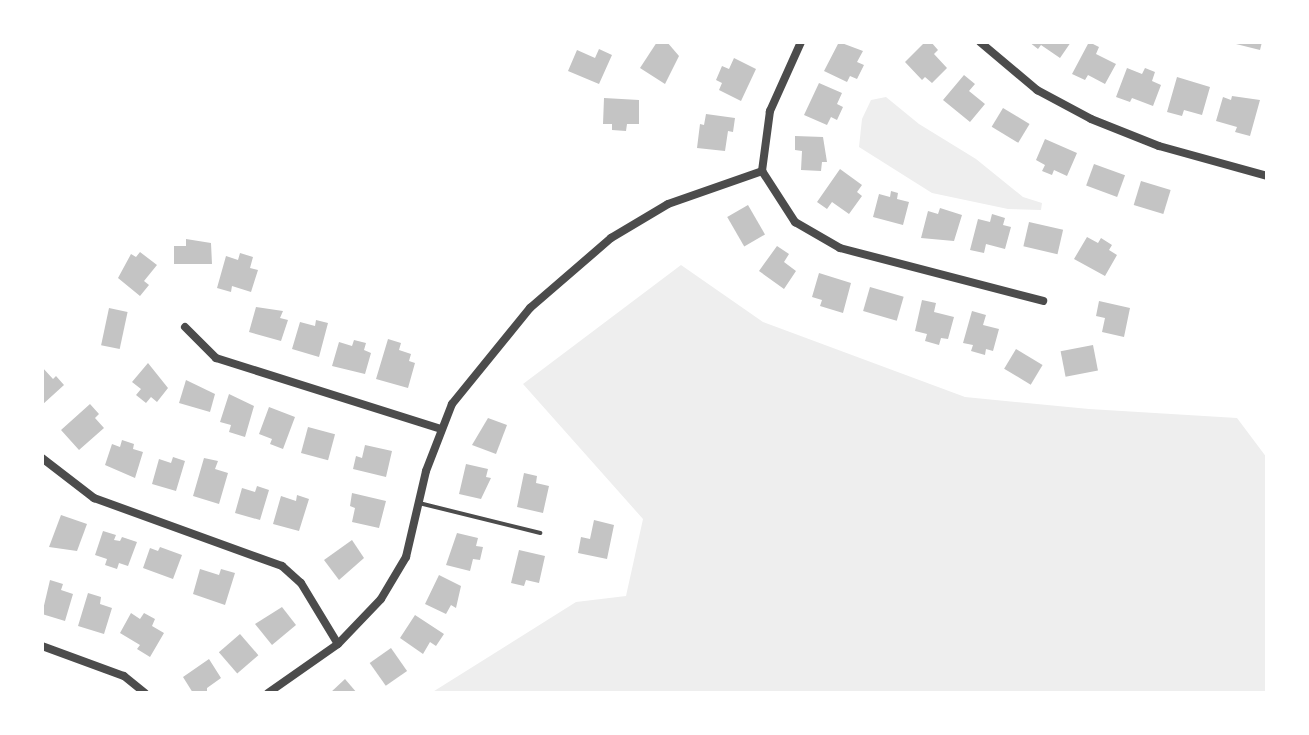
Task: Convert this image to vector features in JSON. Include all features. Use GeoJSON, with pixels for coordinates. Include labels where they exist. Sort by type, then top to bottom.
{"type":"FeatureCollection","features":[{"type":"Feature","properties":{"kind":"street"},"geometry":{"type":"LineString","coordinates":[[801,42],[770,111],[762,171],[795,222],[840,248],[1043,301]]}},
{"type":"Feature","properties":{"kind":"street"},"geometry":{"type":"LineString","coordinates":[[980,42],[1037,90],[1091,119],[1159,146],[1267,176]]}},
{"type":"Feature","properties":{"kind":"street"},"geometry":{"type":"LineString","coordinates":[[268,693],[338,644],[381,599],[406,557],[441,429],[452,404],[530,308],[611,238],[668,204],[762,171]]}},
{"type":"Feature","properties":{"kind":"street"},"geometry":{"type":"LineString","coordinates":[[185,327],[216,358],[441,429]]}},
{"type":"Feature","properties":{"kind":"street"},"geometry":{"type":"LineString","coordinates":[[42,458],[94,498],[282,566],[301,583],[338,644]]}},
{"type":"Feature","properties":{"kind":"street"},"geometry":{"type":"LineString","coordinates":[[42,646],[124,676],[145,693]]}},
{"type":"Feature","properties":{"kind":"lane"},"geometry":{"type":"LineString","coordinates":[[419,503],[540,533]]}},
{"type":"Feature","properties":{"kind":"shaded area"},"geometry":{"type":"Polygon","coordinates":[[[886,97],[919,124],[976,159],[1023,197],[1042,203],[1041,210],[1008,209],[932,193],[859,147],[862,119],[871,100],[886,97]]]}},
{"type":"Feature","properties":{"kind":"shaded area"},"geometry":{"type":"Polygon","coordinates":[[[681,265],[763,322],[965,397],[1089,409],[1237,418],[1267,458],[1267,693],[431,693],[576,602],[626,596],[643,519],[523,384],[681,265]]]}},
{"type":"Feature","properties":{"kind":"building"},"geometry":{"type":"Polygon","coordinates":[[[657,42],[667,42],[679,56],[665,84],[640,68],[657,42]]]}},
{"type":"Feature","properties":{"kind":"building"},"geometry":{"type":"Polygon","coordinates":[[[839,42],[863,51],[857,62],[864,65],[857,79],[850,76],[847,82],[824,71],[839,42]]]}},
{"type":"Feature","properties":{"kind":"building"},"geometry":{"type":"Polygon","coordinates":[[[925,42],[931,42],[938,50],[934,54],[947,68],[932,83],[925,77],[922,80],[905,62],[925,42]]]}},
{"type":"Feature","properties":{"kind":"building"},"geometry":{"type":"Polygon","coordinates":[[[1029,42],[1071,42],[1060,58],[1041,45],[1038,49],[1029,42]]]}},
{"type":"Feature","properties":{"kind":"building"},"geometry":{"type":"Polygon","coordinates":[[[1089,42],[1099,47],[1096,54],[1116,64],[1105,84],[1088,75],[1085,80],[1072,74],[1089,42]]]}},
{"type":"Feature","properties":{"kind":"building"},"geometry":{"type":"Polygon","coordinates":[[[1228,42],[1262,42],[1260,50],[1228,42]]]}},
{"type":"Feature","properties":{"kind":"building"},"geometry":{"type":"Polygon","coordinates":[[[599,49],[612,55],[599,84],[568,71],[577,50],[595,58],[599,49]]]}},
{"type":"Feature","properties":{"kind":"building"},"geometry":{"type":"Polygon","coordinates":[[[734,58],[756,69],[741,101],[719,90],[722,83],[716,80],[722,66],[729,69],[734,58]]]}},
{"type":"Feature","properties":{"kind":"building"},"geometry":{"type":"Polygon","coordinates":[[[1127,68],[1142,74],[1145,68],[1155,72],[1152,81],[1161,85],[1153,106],[1132,98],[1130,102],[1116,97],[1127,68]]]}},
{"type":"Feature","properties":{"kind":"building"},"geometry":{"type":"Polygon","coordinates":[[[964,75],[975,84],[969,91],[985,104],[970,122],[943,100],[964,75]]]}},
{"type":"Feature","properties":{"kind":"building"},"geometry":{"type":"Polygon","coordinates":[[[1177,77],[1210,87],[1202,115],[1184,110],[1182,116],[1167,112],[1177,77]]]}},
{"type":"Feature","properties":{"kind":"building"},"geometry":{"type":"Polygon","coordinates":[[[819,83],[842,93],[837,104],[843,107],[837,120],[831,117],[827,125],[804,115],[819,83]]]}},
{"type":"Feature","properties":{"kind":"building"},"geometry":{"type":"Polygon","coordinates":[[[1232,96],[1260,100],[1250,136],[1235,132],[1237,127],[1216,121],[1223,97],[1231,100],[1232,96]]]}},
{"type":"Feature","properties":{"kind":"building"},"geometry":{"type":"Polygon","coordinates":[[[604,98],[639,100],[639,124],[627,124],[626,131],[612,130],[612,124],[603,124],[604,98]]]}},
{"type":"Feature","properties":{"kind":"building"},"geometry":{"type":"Polygon","coordinates":[[[1003,108],[1030,124],[1018,143],[992,127],[1003,108]]]}},
{"type":"Feature","properties":{"kind":"building"},"geometry":{"type":"Polygon","coordinates":[[[706,114],[735,118],[733,132],[728,131],[725,151],[697,148],[700,124],[704,125],[706,114]]]}},
{"type":"Feature","properties":{"kind":"building"},"geometry":{"type":"Polygon","coordinates":[[[795,136],[823,137],[827,162],[822,162],[821,171],[801,170],[802,151],[795,150],[795,136]]]}},
{"type":"Feature","properties":{"kind":"building"},"geometry":{"type":"Polygon","coordinates":[[[1045,139],[1077,153],[1067,176],[1054,170],[1052,175],[1042,171],[1045,165],[1036,160],[1045,139]]]}},
{"type":"Feature","properties":{"kind":"building"},"geometry":{"type":"Polygon","coordinates":[[[1094,164],[1125,175],[1117,197],[1086,186],[1094,164]]]}},
{"type":"Feature","properties":{"kind":"building"},"geometry":{"type":"Polygon","coordinates":[[[840,169],[862,185],[857,192],[862,196],[849,214],[832,202],[827,209],[817,202],[840,169]]]}},
{"type":"Feature","properties":{"kind":"building"},"geometry":{"type":"Polygon","coordinates":[[[1141,181],[1171,190],[1163,214],[1134,205],[1141,181]]]}},
{"type":"Feature","properties":{"kind":"building"},"geometry":{"type":"Polygon","coordinates":[[[891,191],[898,193],[897,199],[909,202],[903,225],[873,217],[879,194],[890,197],[891,191]]]}},
{"type":"Feature","properties":{"kind":"building"},"geometry":{"type":"Polygon","coordinates":[[[748,205],[765,234],[744,246],[727,217],[748,205]]]}},
{"type":"Feature","properties":{"kind":"building"},"geometry":{"type":"Polygon","coordinates":[[[940,208],[962,215],[954,241],[921,238],[928,211],[938,214],[940,208]]]}},
{"type":"Feature","properties":{"kind":"building"},"geometry":{"type":"Polygon","coordinates":[[[992,214],[1005,218],[1003,225],[1011,227],[1005,249],[986,244],[984,253],[970,250],[978,219],[990,222],[992,214]]]}},
{"type":"Feature","properties":{"kind":"building"},"geometry":{"type":"Polygon","coordinates":[[[1029,222],[1063,230],[1057,254],[1023,246],[1029,222]]]}},
{"type":"Feature","properties":{"kind":"building"},"geometry":{"type":"Polygon","coordinates":[[[1087,237],[1098,243],[1101,238],[1112,245],[1109,250],[1117,255],[1105,276],[1074,259],[1087,237]]]}},
{"type":"Feature","properties":{"kind":"building"},"geometry":{"type":"Polygon","coordinates":[[[186,239],[211,243],[212,264],[174,264],[174,246],[186,246],[186,239]]]}},
{"type":"Feature","properties":{"kind":"building"},"geometry":{"type":"Polygon","coordinates":[[[777,246],[789,254],[784,262],[796,271],[784,289],[759,271],[777,246]]]}},
{"type":"Feature","properties":{"kind":"building"},"geometry":{"type":"Polygon","coordinates":[[[140,252],[157,265],[144,281],[149,285],[140,296],[118,278],[131,254],[136,257],[140,252]]]}},
{"type":"Feature","properties":{"kind":"building"},"geometry":{"type":"Polygon","coordinates":[[[240,253],[253,257],[250,268],[258,270],[251,292],[232,286],[231,292],[217,288],[226,256],[238,260],[240,253]]]}},
{"type":"Feature","properties":{"kind":"building"},"geometry":{"type":"Polygon","coordinates":[[[819,273],[851,283],[843,313],[820,306],[822,300],[812,297],[819,273]]]}},
{"type":"Feature","properties":{"kind":"building"},"geometry":{"type":"Polygon","coordinates":[[[870,287],[904,297],[897,321],[863,311],[870,287]]]}},
{"type":"Feature","properties":{"kind":"building"},"geometry":{"type":"Polygon","coordinates":[[[922,300],[936,303],[934,312],[954,317],[948,339],[941,338],[939,345],[925,341],[927,334],[915,331],[922,300]]]}},
{"type":"Feature","properties":{"kind":"building"},"geometry":{"type":"Polygon","coordinates":[[[1099,301],[1130,308],[1124,337],[1102,332],[1105,318],[1096,316],[1099,301]]]}},
{"type":"Feature","properties":{"kind":"building"},"geometry":{"type":"Polygon","coordinates":[[[256,307],[283,311],[280,318],[288,320],[281,341],[249,332],[256,307]]]}},
{"type":"Feature","properties":{"kind":"building"},"geometry":{"type":"Polygon","coordinates":[[[109,308],[128,312],[120,349],[101,345],[109,308]]]}},
{"type":"Feature","properties":{"kind":"building"},"geometry":{"type":"Polygon","coordinates":[[[972,311],[986,315],[983,325],[999,329],[993,351],[986,349],[985,355],[971,351],[973,345],[963,343],[972,311]]]}},
{"type":"Feature","properties":{"kind":"building"},"geometry":{"type":"Polygon","coordinates":[[[316,320],[328,323],[319,357],[292,349],[300,322],[315,326],[316,320]]]}},
{"type":"Feature","properties":{"kind":"building"},"geometry":{"type":"Polygon","coordinates":[[[388,339],[401,343],[399,350],[411,354],[409,361],[415,363],[408,388],[376,379],[388,339]]]}},
{"type":"Feature","properties":{"kind":"building"},"geometry":{"type":"Polygon","coordinates":[[[354,340],[366,343],[364,350],[371,353],[365,374],[332,366],[339,342],[352,346],[354,340]]]}},
{"type":"Feature","properties":{"kind":"building"},"geometry":{"type":"Polygon","coordinates":[[[1093,345],[1098,371],[1066,377],[1061,351],[1093,345]]]}},
{"type":"Feature","properties":{"kind":"building"},"geometry":{"type":"Polygon","coordinates":[[[1016,349],[1043,365],[1031,385],[1004,369],[1016,349]]]}},
{"type":"Feature","properties":{"kind":"building"},"geometry":{"type":"Polygon","coordinates":[[[148,363],[168,388],[157,402],[151,397],[146,403],[136,395],[141,389],[132,382],[148,363]]]}},
{"type":"Feature","properties":{"kind":"building"},"geometry":{"type":"Polygon","coordinates":[[[42,367],[64,385],[42,405],[42,367]]]}},
{"type":"Feature","properties":{"kind":"building"},"geometry":{"type":"Polygon","coordinates":[[[186,380],[215,394],[210,412],[179,403],[186,380]]]}},
{"type":"Feature","properties":{"kind":"building"},"geometry":{"type":"Polygon","coordinates":[[[229,394],[254,406],[245,437],[229,432],[231,425],[220,422],[229,394]]]}},
{"type":"Feature","properties":{"kind":"building"},"geometry":{"type":"Polygon","coordinates":[[[90,404],[99,414],[95,418],[104,428],[79,450],[61,430],[90,404]]]}},
{"type":"Feature","properties":{"kind":"building"},"geometry":{"type":"Polygon","coordinates":[[[269,407],[295,417],[283,449],[270,444],[272,439],[259,434],[269,407]]]}},
{"type":"Feature","properties":{"kind":"building"},"geometry":{"type":"Polygon","coordinates":[[[488,418],[507,425],[496,454],[472,445],[488,418]]]}},
{"type":"Feature","properties":{"kind":"building"},"geometry":{"type":"Polygon","coordinates":[[[308,427],[335,434],[328,460],[301,453],[308,427]]]}},
{"type":"Feature","properties":{"kind":"building"},"geometry":{"type":"Polygon","coordinates":[[[122,440],[134,444],[133,449],[143,452],[135,478],[105,465],[112,444],[120,447],[122,440]]]}},
{"type":"Feature","properties":{"kind":"building"},"geometry":{"type":"Polygon","coordinates":[[[365,445],[392,451],[386,477],[353,469],[356,456],[362,458],[365,445]]]}},
{"type":"Feature","properties":{"kind":"building"},"geometry":{"type":"Polygon","coordinates":[[[173,457],[185,461],[176,491],[152,484],[159,459],[171,463],[173,457]]]}},
{"type":"Feature","properties":{"kind":"building"},"geometry":{"type":"Polygon","coordinates":[[[204,458],[218,461],[215,469],[228,473],[219,504],[193,496],[204,458]]]}},
{"type":"Feature","properties":{"kind":"building"},"geometry":{"type":"Polygon","coordinates":[[[466,464],[488,469],[486,477],[491,478],[481,499],[459,494],[466,464]]]}},
{"type":"Feature","properties":{"kind":"building"},"geometry":{"type":"Polygon","coordinates":[[[524,473],[537,476],[536,483],[549,486],[543,513],[517,507],[524,473]]]}},
{"type":"Feature","properties":{"kind":"building"},"geometry":{"type":"Polygon","coordinates":[[[257,486],[269,490],[260,520],[235,513],[242,488],[255,492],[257,486]]]}},
{"type":"Feature","properties":{"kind":"building"},"geometry":{"type":"Polygon","coordinates":[[[352,493],[386,501],[379,528],[352,522],[355,508],[350,506],[352,493]]]}},
{"type":"Feature","properties":{"kind":"building"},"geometry":{"type":"Polygon","coordinates":[[[297,495],[309,499],[299,531],[273,524],[281,496],[296,501],[297,495]]]}},
{"type":"Feature","properties":{"kind":"building"},"geometry":{"type":"Polygon","coordinates":[[[61,515],[87,524],[77,551],[49,547],[61,515]]]}},
{"type":"Feature","properties":{"kind":"building"},"geometry":{"type":"Polygon","coordinates":[[[594,520],[614,525],[607,559],[578,553],[581,537],[590,539],[594,520]]]}},
{"type":"Feature","properties":{"kind":"building"},"geometry":{"type":"Polygon","coordinates":[[[103,531],[116,535],[114,540],[120,541],[122,537],[137,542],[128,566],[119,563],[117,569],[105,565],[107,559],[95,555],[103,531]]]}},
{"type":"Feature","properties":{"kind":"building"},"geometry":{"type":"Polygon","coordinates":[[[457,533],[478,538],[476,546],[483,547],[480,560],[473,559],[470,571],[446,565],[457,533]]]}},
{"type":"Feature","properties":{"kind":"building"},"geometry":{"type":"Polygon","coordinates":[[[352,540],[364,558],[339,580],[324,560],[352,540]]]}},
{"type":"Feature","properties":{"kind":"building"},"geometry":{"type":"Polygon","coordinates":[[[160,547],[182,555],[173,579],[143,568],[150,548],[158,551],[160,547]]]}},
{"type":"Feature","properties":{"kind":"building"},"geometry":{"type":"Polygon","coordinates":[[[519,550],[545,556],[539,583],[526,580],[524,586],[511,583],[519,550]]]}},
{"type":"Feature","properties":{"kind":"building"},"geometry":{"type":"Polygon","coordinates":[[[200,569],[219,575],[221,569],[235,573],[225,605],[193,594],[200,569]]]}},
{"type":"Feature","properties":{"kind":"building"},"geometry":{"type":"Polygon","coordinates":[[[439,575],[461,586],[456,608],[451,605],[446,614],[425,604],[439,575]]]}},
{"type":"Feature","properties":{"kind":"building"},"geometry":{"type":"Polygon","coordinates":[[[50,580],[63,584],[61,590],[73,594],[65,621],[42,614],[50,580]]]}},
{"type":"Feature","properties":{"kind":"building"},"geometry":{"type":"Polygon","coordinates":[[[88,593],[101,597],[100,604],[112,608],[104,634],[78,626],[88,593]]]}},
{"type":"Feature","properties":{"kind":"building"},"geometry":{"type":"Polygon","coordinates":[[[282,607],[296,625],[272,645],[255,624],[282,607]]]}},
{"type":"Feature","properties":{"kind":"building"},"geometry":{"type":"Polygon","coordinates":[[[131,613],[140,619],[144,613],[155,619],[152,626],[164,633],[150,657],[137,649],[140,645],[120,633],[131,613]]]}},
{"type":"Feature","properties":{"kind":"building"},"geometry":{"type":"Polygon","coordinates":[[[415,615],[444,634],[436,646],[430,642],[423,654],[400,638],[415,615]]]}},
{"type":"Feature","properties":{"kind":"building"},"geometry":{"type":"Polygon","coordinates":[[[240,634],[258,655],[237,674],[219,652],[240,634]]]}},
{"type":"Feature","properties":{"kind":"building"},"geometry":{"type":"Polygon","coordinates":[[[391,648],[407,671],[386,686],[370,663],[391,648]]]}},
{"type":"Feature","properties":{"kind":"building"},"geometry":{"type":"Polygon","coordinates":[[[209,659],[221,678],[207,688],[207,693],[193,693],[183,677],[209,659]]]}},
{"type":"Feature","properties":{"kind":"building"},"geometry":{"type":"Polygon","coordinates":[[[345,679],[357,693],[330,693],[345,679]]]}}]}
